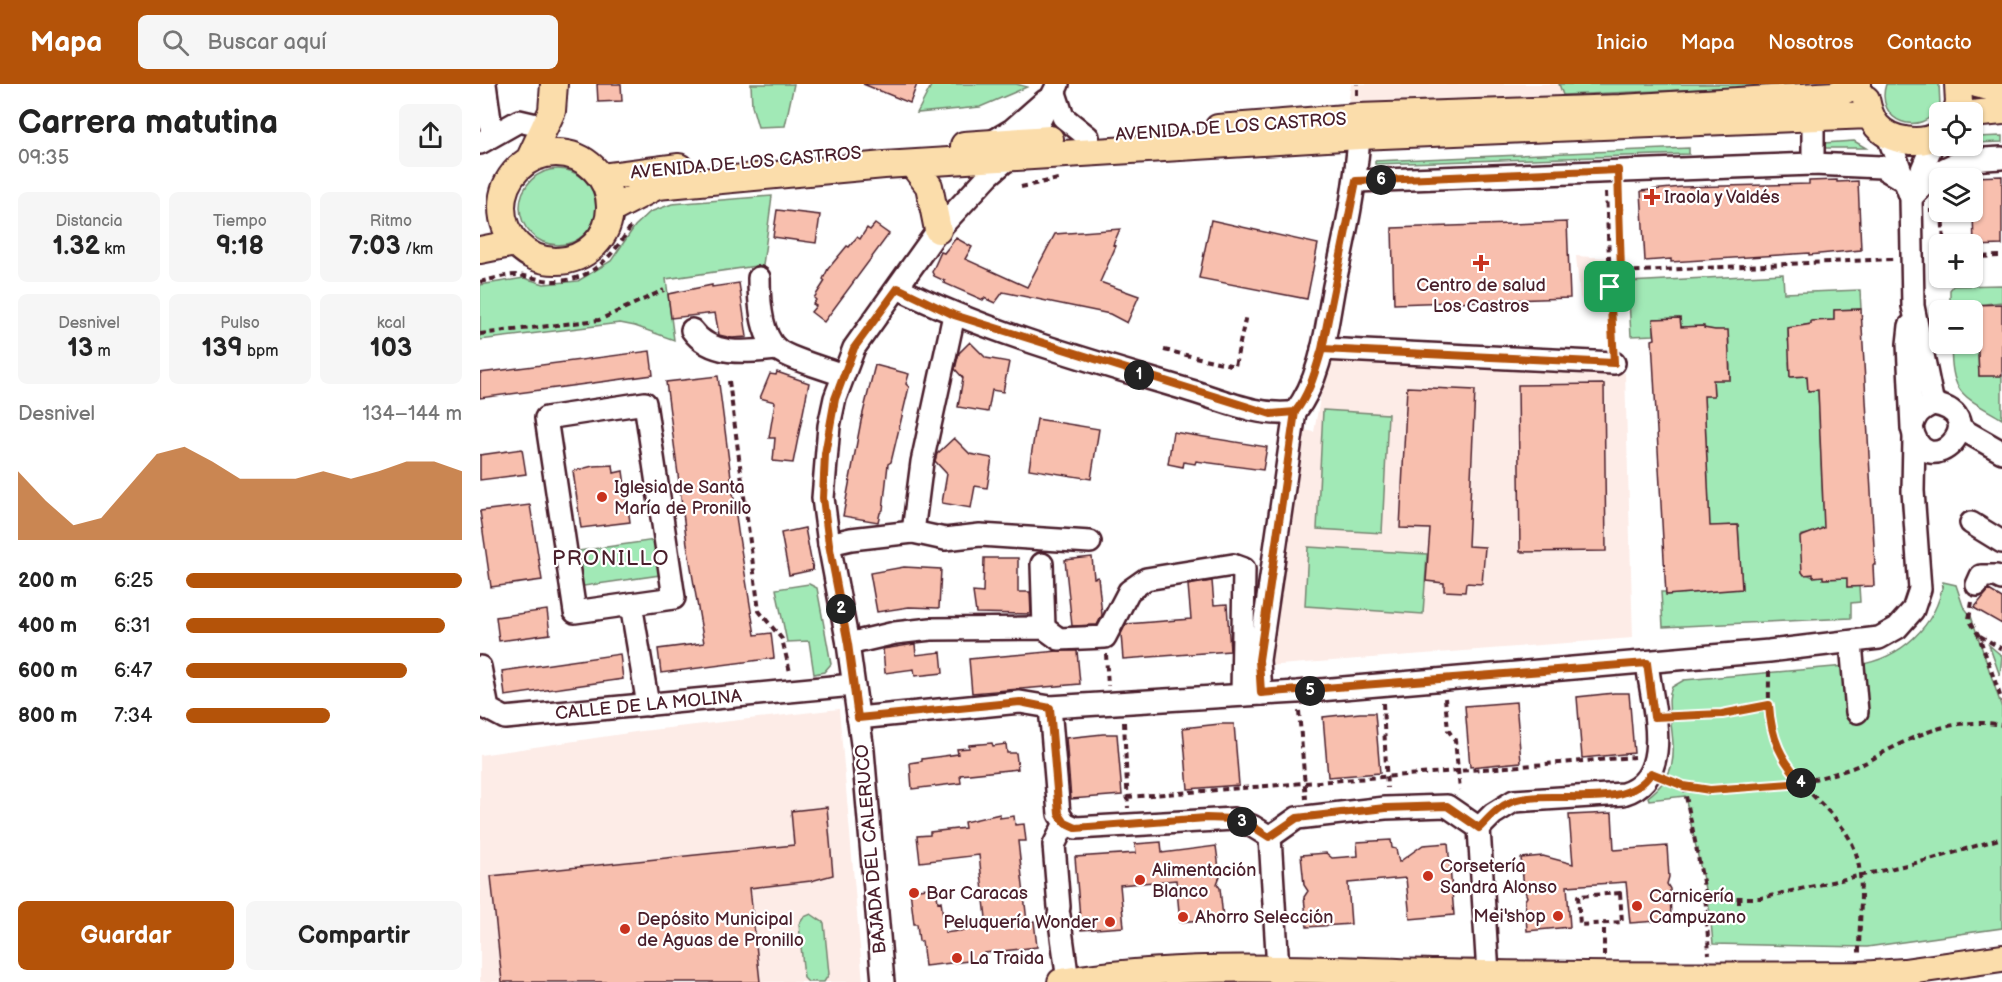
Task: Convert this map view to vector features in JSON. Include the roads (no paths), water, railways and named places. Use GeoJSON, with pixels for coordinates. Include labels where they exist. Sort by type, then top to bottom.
{"type":"FeatureCollection","features":[{"type":"Feature","properties":{"kind":"main road"},"geometry":{"type":"LineString","coordinates":[[548,119],[581,158],[602,177],[609,193],[610,210],[607,226],[599,240],[588,251],[574,258],[558,261],[542,259],[528,253],[515,243],[505,227],[491,213],[508,179],[530,158],[548,119],[554,84]]}},
{"type":"Feature","properties":{"kind":"main road","name":"AVENIDA DE LOS CASTROS"},"geometry":{"type":"LineString","coordinates":[[998,151],[1030,140],[1358,117],[1621,108],[1835,95],[1858,84]]}},
{"type":"Feature","properties":{"kind":"main road"},"geometry":{"type":"LineString","coordinates":[[1867,84],[1865,97],[1870,115],[1877,126],[1888,136],[1911,142],[1929,137]]}},
{"type":"Feature","properties":{"kind":"main road"},"geometry":{"type":"LineString","coordinates":[[1958,84],[1959,102]]}},
{"type":"Feature","properties":{"kind":"main road"},"geometry":{"type":"LineString","coordinates":[[1977,84],[2002,90]]}},
{"type":"Feature","properties":{"kind":"main road"},"geometry":{"type":"LineString","coordinates":[[1983,113],[2002,111]]}},
{"type":"Feature","properties":{"kind":"main road","name":"AVENIDA DE LOS CASTROS"},"geometry":{"type":"LineString","coordinates":[[602,177],[748,160],[1870,115]]}},
{"type":"Feature","properties":{"kind":"main road"},"geometry":{"type":"LineString","coordinates":[[530,158],[547,153],[564,153],[581,158]]}},
{"type":"Feature","properties":{"kind":"main road","name":"AVENIDA DE LOS CASTROS"},"geometry":{"type":"LineString","coordinates":[[610,210],[657,186],[699,180],[913,165],[967,153]]}},
{"type":"Feature","properties":{"kind":"main road"},"geometry":{"type":"LineString","coordinates":[[913,165],[928,186],[938,230]]}},
{"type":"Feature","properties":{"kind":"main road"},"geometry":{"type":"LineString","coordinates":[[480,250],[515,243]]}},
{"type":"Feature","properties":{"kind":"main road"},"geometry":{"type":"LineString","coordinates":[[1064,982],[1178,968],[1601,977],[1813,979],[1860,975],[1905,977],[2002,958]]}},
{"type":"Feature","properties":{"kind":"street"},"geometry":{"type":"LineString","coordinates":[[485,84],[486,139],[519,121],[548,119]]}},
{"type":"Feature","properties":{"kind":"street"},"geometry":{"type":"LineString","coordinates":[[1057,88],[1063,117],[1088,137]]}},
{"type":"Feature","properties":{"kind":"street"},"geometry":{"type":"LineString","coordinates":[[1030,140],[1057,88]]}},
{"type":"Feature","properties":{"kind":"street","name":"BAJADA DEL CALERUCO"},"geometry":{"type":"LineString","coordinates":[[883,982],[858,718],[823,498],[829,426],[843,375],[854,348],[938,230],[964,202],[1012,130],[1057,88]]}},
{"type":"Feature","properties":{"kind":"street"},"geometry":{"type":"LineString","coordinates":[[1813,117],[1813,164]]}},
{"type":"Feature","properties":{"kind":"street"},"geometry":{"type":"LineString","coordinates":[[1252,694],[1295,412],[1311,386],[1322,349],[1356,181],[1359,136]]}},
{"type":"Feature","properties":{"kind":"street"},"geometry":{"type":"LineString","coordinates":[[1888,136],[1907,189],[1913,306],[1933,404]]}},
{"type":"Feature","properties":{"kind":"street"},"geometry":{"type":"LineString","coordinates":[[1907,189],[1929,151]]}},
{"type":"Feature","properties":{"kind":"street","name":"BAJADA DEL CALERUCO"},"geometry":{"type":"LineString","coordinates":[[964,202],[971,181],[967,153]]}},
{"type":"Feature","properties":{"kind":"street"},"geometry":{"type":"LineString","coordinates":[[1907,189],[1965,159],[2002,158]]}},
{"type":"Feature","properties":{"kind":"street"},"geometry":{"type":"LineString","coordinates":[[1356,181],[1813,164],[1881,167],[1907,189]]}},
{"type":"Feature","properties":{"kind":"street"},"geometry":{"type":"LineString","coordinates":[[759,278],[758,301],[764,326],[777,349]]}},
{"type":"Feature","properties":{"kind":"street"},"geometry":{"type":"LineString","coordinates":[[898,288],[954,315],[1271,414],[1295,412]]}},
{"type":"Feature","properties":{"kind":"street"},"geometry":{"type":"LineString","coordinates":[[858,718],[1020,702],[1050,708],[1297,692],[1444,678],[1647,663],[1851,643],[1880,638],[1897,628],[1913,610],[1920,589],[1913,490],[1913,433],[1908,344],[1913,306]]}},
{"type":"Feature","properties":{"kind":"street"},"geometry":{"type":"LineString","coordinates":[[913,532],[922,462],[954,315]]}},
{"type":"Feature","properties":{"kind":"street"},"geometry":{"type":"LineString","coordinates":[[692,330],[700,342],[735,353],[777,349],[843,375]]}},
{"type":"Feature","properties":{"kind":"street"},"geometry":{"type":"LineString","coordinates":[[1322,349],[1614,363]]}},
{"type":"Feature","properties":{"kind":"street"},"geometry":{"type":"LineString","coordinates":[[645,403],[674,598],[631,604],[575,612],[546,418],[645,403]]}},
{"type":"Feature","properties":{"kind":"street"},"geometry":{"type":"LineString","coordinates":[[1913,490],[1941,452],[1957,439],[1960,428],[1951,410],[1933,404],[1921,409],[1914,418],[1913,433],[1921,447],[1930,452],[1941,452]]}},
{"type":"Feature","properties":{"kind":"street"},"geometry":{"type":"LineString","coordinates":[[1960,428],[2002,452]]}},
{"type":"Feature","properties":{"kind":"street"},"geometry":{"type":"LineString","coordinates":[[1971,523],[2002,542]]}},
{"type":"Feature","properties":{"kind":"street"},"geometry":{"type":"LineString","coordinates":[[829,544],[851,539],[913,532],[945,539],[980,535],[1090,542]]}},
{"type":"Feature","properties":{"kind":"street"},"geometry":{"type":"LineString","coordinates":[[1041,564],[1044,628]]}},
{"type":"Feature","properties":{"kind":"street"},"geometry":{"type":"LineString","coordinates":[[848,644],[931,629],[1044,628],[1059,639],[1106,637],[1129,591],[1146,579],[1233,565],[1244,569],[1252,694]]}},
{"type":"Feature","properties":{"kind":"street"},"geometry":{"type":"LineString","coordinates":[[1977,585],[1982,576],[1996,576],[2002,579]]}},
{"type":"Feature","properties":{"kind":"street"},"geometry":{"type":"LineString","coordinates":[[631,604],[648,705]]}},
{"type":"Feature","properties":{"kind":"street"},"geometry":{"type":"LineString","coordinates":[[1851,643],[1857,712]]}},
{"type":"Feature","properties":{"kind":"street"},"geometry":{"type":"LineString","coordinates":[[1488,974],[1479,828],[1493,814],[1515,801],[1623,794],[1641,786],[1654,764],[1654,717],[1647,663]]}},
{"type":"Feature","properties":{"kind":"street","name":"CALLE DE LA MOLINA"},"geometry":{"type":"LineString","coordinates":[[480,667],[488,709],[505,718],[853,685]]}},
{"type":"Feature","properties":{"kind":"street"},"geometry":{"type":"LineString","coordinates":[[1050,708],[1059,814],[1065,823],[1076,828],[1234,819],[1252,826],[1269,837]]}},
{"type":"Feature","properties":{"kind":"street"},"geometry":{"type":"LineString","coordinates":[[1269,837],[1297,818],[1388,808],[1447,806],[1479,828]]}},
{"type":"Feature","properties":{"kind":"street"},"geometry":{"type":"LineString","coordinates":[[1064,982],[1054,845],[1065,823]]}},
{"type":"Feature","properties":{"kind":"street"},"geometry":{"type":"LineString","coordinates":[[1269,837],[1278,969]]}},
{"type":"Feature","properties":{"kind":"place","name":"Iraola y Valdés"},"geometry":{"type":"Point","coordinates":[1652,197]}},
{"type":"Feature","properties":{"kind":"place","name":"Centro de salud Los Castros"},"geometry":{"type":"Point","coordinates":[1481,263]}},
{"type":"Feature","properties":{"kind":"place","name":"Iglesia de Santa María de Pronillo"},"geometry":{"type":"Point","coordinates":[602,497]}},
{"type":"Feature","properties":{"kind":"place","name":"Corsetería Sandra Alonso"},"geometry":{"type":"Point","coordinates":[1428,876]}},
{"type":"Feature","properties":{"kind":"place","name":"Alimentación Blanco"},"geometry":{"type":"Point","coordinates":[1140,880]}},
{"type":"Feature","properties":{"kind":"place","name":"Bar Caracas"},"geometry":{"type":"Point","coordinates":[914,893]}},
{"type":"Feature","properties":{"kind":"place","name":"Carnicería Campuzano"},"geometry":{"type":"Point","coordinates":[1637,906]}},
{"type":"Feature","properties":{"kind":"place","name":"Mei'shop"},"geometry":{"type":"Point","coordinates":[1558,916]}},
{"type":"Feature","properties":{"kind":"place","name":"Ahorro Selección"},"geometry":{"type":"Point","coordinates":[1183,917]}},
{"type":"Feature","properties":{"kind":"place","name":"Peluquería Wonder"},"geometry":{"type":"Point","coordinates":[1110,922]}},
{"type":"Feature","properties":{"kind":"place","name":"Depósito Municipal de Aguas de Pronillo"},"geometry":{"type":"Point","coordinates":[625,929]}},
{"type":"Feature","properties":{"kind":"place","name":"La Traida"},"geometry":{"type":"Point","coordinates":[957,958]}},
{"type":"Feature","properties":{"kind":"district","name":"PRONILLO"},"geometry":{"type":"Point","coordinates":[611,558]}}]}
